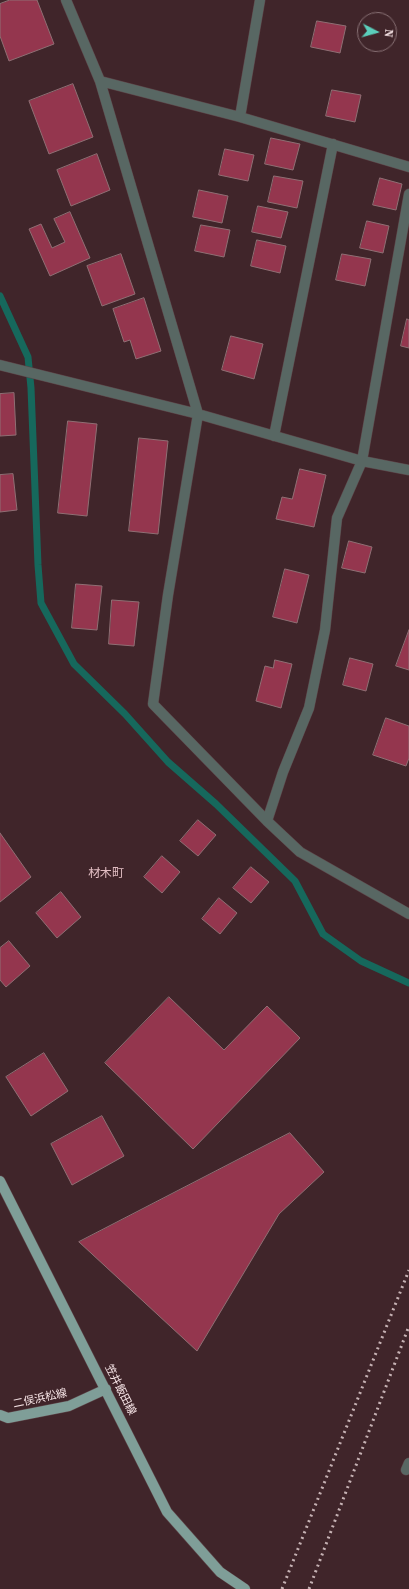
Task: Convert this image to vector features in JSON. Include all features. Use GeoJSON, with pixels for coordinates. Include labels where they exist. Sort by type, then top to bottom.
{"type":"FeatureCollection","features":[{"type":"Feature","properties":{"kind":"main road","name":"笠井飯田線"},"geometry":{"type":"LineString","coordinates":[[0,1181],[167,1512],[220,1572],[245,1589]]}},
{"type":"Feature","properties":{"kind":"main road","name":"二俣浜松線"},"geometry":{"type":"LineString","coordinates":[[0,1415],[8,1418],[69,1406],[106,1389]]}},
{"type":"Feature","properties":{"kind":"street"},"geometry":{"type":"LineString","coordinates":[[66,0],[100,81],[198,414],[168,595],[153,704],[300,852],[409,914]]}},
{"type":"Feature","properties":{"kind":"street"},"geometry":{"type":"LineString","coordinates":[[240,117],[260,0]]}},
{"type":"Feature","properties":{"kind":"street"},"geometry":{"type":"LineString","coordinates":[[100,81],[240,117],[409,167]]}},
{"type":"Feature","properties":{"kind":"street"},"geometry":{"type":"LineString","coordinates":[[274,436],[333,144]]}},
{"type":"Feature","properties":{"kind":"street"},"geometry":{"type":"LineString","coordinates":[[267,820],[283,772],[309,708],[325,630],[337,518],[362,461],[409,194]]}},
{"type":"Feature","properties":{"kind":"street"},"geometry":{"type":"LineString","coordinates":[[0,365],[43,377],[198,414],[362,461],[409,470]]}},
{"type":"Feature","properties":{"kind":"building"},"geometry":{"type":"Polygon","coordinates":[[[10,0],[37,0],[54,44],[9,61],[0,36],[0,4],[10,0]]]}},
{"type":"Feature","properties":{"kind":"building"},"geometry":{"type":"Polygon","coordinates":[[[317,21],[346,26],[340,53],[311,47],[317,21]]]}},
{"type":"Feature","properties":{"kind":"building"},"geometry":{"type":"Polygon","coordinates":[[[73,84],[93,137],[49,154],[29,101],[73,84]]]}},
{"type":"Feature","properties":{"kind":"building"},"geometry":{"type":"Polygon","coordinates":[[[332,90],[361,95],[355,122],[326,116],[332,90]]]}},
{"type":"Feature","properties":{"kind":"building"},"geometry":{"type":"Polygon","coordinates":[[[271,138],[300,144],[293,170],[265,164],[271,138]]]}},
{"type":"Feature","properties":{"kind":"building"},"geometry":{"type":"Polygon","coordinates":[[[225,149],[254,155],[248,181],[219,175],[225,149]]]}},
{"type":"Feature","properties":{"kind":"building"},"geometry":{"type":"Polygon","coordinates":[[[97,154],[110,190],[71,206],[57,170],[97,154]]]}},
{"type":"Feature","properties":{"kind":"building"},"geometry":{"type":"Polygon","coordinates":[[[274,176],[303,181],[297,208],[268,202],[274,176]]]}},
{"type":"Feature","properties":{"kind":"building"},"geometry":{"type":"Polygon","coordinates":[[[380,178],[402,184],[396,210],[373,205],[380,178]]]}},
{"type":"Feature","properties":{"kind":"building"},"geometry":{"type":"Polygon","coordinates":[[[199,190],[228,196],[222,223],[193,217],[199,190]]]}},
{"type":"Feature","properties":{"kind":"building"},"geometry":{"type":"Polygon","coordinates":[[[258,206],[288,212],[281,238],[252,232],[258,206]]]}},
{"type":"Feature","properties":{"kind":"building"},"geometry":{"type":"Polygon","coordinates":[[[70,212],[90,258],[50,276],[29,229],[41,224],[52,248],[65,242],[54,219],[70,212]]]}},
{"type":"Feature","properties":{"kind":"building"},"geometry":{"type":"Polygon","coordinates":[[[367,221],[389,226],[383,253],[360,248],[367,221]]]}},
{"type":"Feature","properties":{"kind":"building"},"geometry":{"type":"Polygon","coordinates":[[[201,225],[230,230],[224,257],[195,251],[201,225]]]}},
{"type":"Feature","properties":{"kind":"building"},"geometry":{"type":"Polygon","coordinates":[[[257,240],[286,246],[280,273],[251,266],[257,240]]]}},
{"type":"Feature","properties":{"kind":"building"},"geometry":{"type":"Polygon","coordinates":[[[121,254],[135,294],[102,306],[87,266],[121,254]]]}},
{"type":"Feature","properties":{"kind":"building"},"geometry":{"type":"Polygon","coordinates":[[[342,254],[371,259],[365,286],[336,280],[342,254]]]}},
{"type":"Feature","properties":{"kind":"building"},"geometry":{"type":"Polygon","coordinates":[[[144,298],[161,351],[136,359],[130,340],[124,342],[113,309],[144,298]]]}},
{"type":"Feature","properties":{"kind":"building"},"geometry":{"type":"Polygon","coordinates":[[[407,319],[409,320],[409,348],[401,346],[407,319]]]}},
{"type":"Feature","properties":{"kind":"building"},"geometry":{"type":"Polygon","coordinates":[[[231,336],[263,344],[254,379],[222,370],[231,336]]]}},
{"type":"Feature","properties":{"kind":"building"},"geometry":{"type":"Polygon","coordinates":[[[14,393],[16,435],[0,436],[0,394],[14,393]]]}},
{"type":"Feature","properties":{"kind":"building"},"geometry":{"type":"Polygon","coordinates":[[[68,421],[97,424],[87,516],[58,513],[68,421]]]}},
{"type":"Feature","properties":{"kind":"building"},"geometry":{"type":"Polygon","coordinates":[[[139,438],[168,441],[158,534],[129,531],[139,438]]]}},
{"type":"Feature","properties":{"kind":"building"},"geometry":{"type":"Polygon","coordinates":[[[300,469],[326,475],[314,527],[276,519],[282,497],[292,499],[300,469]]]}},
{"type":"Feature","properties":{"kind":"building"},"geometry":{"type":"Polygon","coordinates":[[[13,474],[17,510],[0,512],[0,475],[13,474]]]}},
{"type":"Feature","properties":{"kind":"building"},"geometry":{"type":"Polygon","coordinates":[[[349,541],[372,547],[365,573],[342,568],[349,541]]]}},
{"type":"Feature","properties":{"kind":"building"},"geometry":{"type":"Polygon","coordinates":[[[285,569],[309,575],[297,623],[273,617],[285,569]]]}},
{"type":"Feature","properties":{"kind":"building"},"geometry":{"type":"Polygon","coordinates":[[[76,584],[102,586],[97,630],[72,628],[76,584]]]}},
{"type":"Feature","properties":{"kind":"building"},"geometry":{"type":"Polygon","coordinates":[[[112,600],[139,602],[134,646],[109,644],[112,600]]]}},
{"type":"Feature","properties":{"kind":"building"},"geometry":{"type":"Polygon","coordinates":[[[409,630],[409,670],[396,666],[409,630]]]}},
{"type":"Feature","properties":{"kind":"building"},"geometry":{"type":"Polygon","coordinates":[[[350,658],[373,664],[366,691],[343,685],[350,658]]]}},
{"type":"Feature","properties":{"kind":"building"},"geometry":{"type":"Polygon","coordinates":[[[275,660],[292,664],[281,708],[256,701],[265,666],[273,668],[275,660]]]}},
{"type":"Feature","properties":{"kind":"building"},"geometry":{"type":"Polygon","coordinates":[[[386,718],[409,726],[409,758],[406,766],[373,755],[386,718]]]}},
{"type":"Feature","properties":{"kind":"building"},"geometry":{"type":"Polygon","coordinates":[[[198,820],[216,835],[198,856],[180,841],[198,820]]]}},
{"type":"Feature","properties":{"kind":"building"},"geometry":{"type":"Polygon","coordinates":[[[0,833],[31,877],[0,902],[0,833]]]}},
{"type":"Feature","properties":{"kind":"building"},"geometry":{"type":"Polygon","coordinates":[[[162,856],[180,872],[162,893],[144,877],[162,856]]]}},
{"type":"Feature","properties":{"kind":"building"},"geometry":{"type":"Polygon","coordinates":[[[251,867],[269,882],[251,903],[233,888],[251,867]]]}},
{"type":"Feature","properties":{"kind":"building"},"geometry":{"type":"Polygon","coordinates":[[[61,892],[81,917],[57,938],[36,913],[61,892]]]}},
{"type":"Feature","properties":{"kind":"building"},"geometry":{"type":"Polygon","coordinates":[[[219,898],[237,913],[220,934],[202,919],[219,898]]]}},
{"type":"Feature","properties":{"kind":"building"},"geometry":{"type":"Polygon","coordinates":[[[9,941],[30,966],[6,987],[0,980],[0,948],[9,941]]]}},
{"type":"Feature","properties":{"kind":"building"},"geometry":{"type":"Polygon","coordinates":[[[169,997],[224,1050],[267,1006],[300,1038],[193,1149],[105,1063],[169,997]]]}},
{"type":"Feature","properties":{"kind":"building"},"geometry":{"type":"Polygon","coordinates":[[[44,1053],[68,1091],[31,1116],[6,1077],[44,1053]]]}},
{"type":"Feature","properties":{"kind":"building"},"geometry":{"type":"Polygon","coordinates":[[[102,1116],[124,1156],[72,1185],[51,1144],[102,1116]]]}},
{"type":"Feature","properties":{"kind":"building"},"geometry":{"type":"Polygon","coordinates":[[[290,1133],[324,1172],[279,1214],[197,1351],[79,1242],[290,1133]]]}},
{"type":"Feature","properties":{"kind":"waterway"},"geometry":{"type":"LineString","coordinates":[[0,296],[28,357],[31,388],[38,565],[41,603],[74,664],[125,714],[168,762],[216,804],[295,881],[323,934],[361,961],[409,983]]}},
{"type":"Feature","properties":{"kind":"railway"},"geometry":{"type":"LineString","coordinates":[[282,1589],[409,1270]]}},
{"type":"Feature","properties":{"kind":"railway"},"geometry":{"type":"LineString","coordinates":[[309,1589],[409,1326]]}},
{"type":"Feature","properties":{"kind":"district","name":"材木町"},"geometry":{"type":"Point","coordinates":[106,874]}}]}
